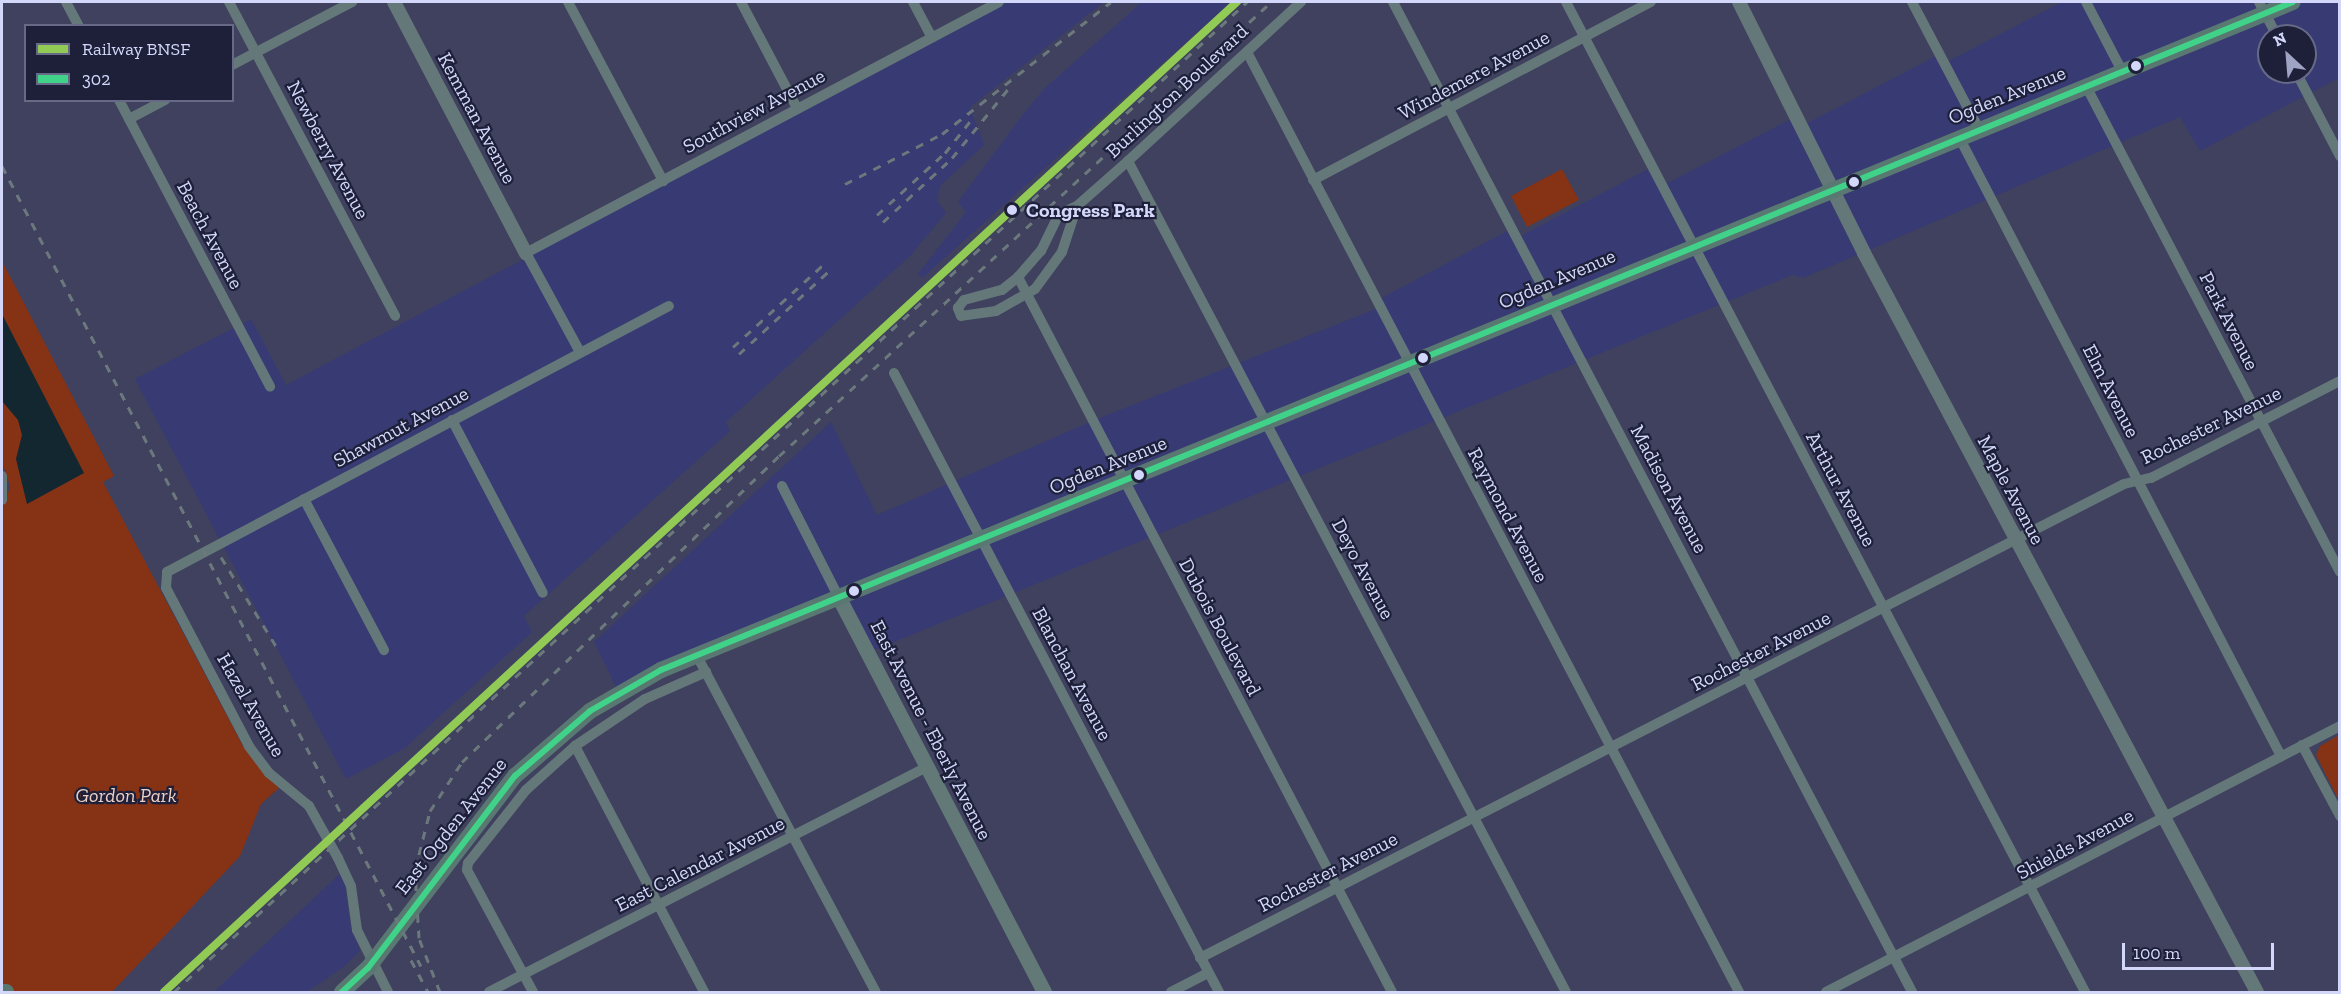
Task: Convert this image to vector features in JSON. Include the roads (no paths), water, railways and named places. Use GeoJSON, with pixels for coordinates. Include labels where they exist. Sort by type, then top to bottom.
{"type":"FeatureCollection","features":[{"type":"Feature","properties":{"kind":"main road","name":"Ogden Avenue"},"geometry":{"type":"LineString","coordinates":[[839,598],[1693,245],[2086,86],[2262,7],[2292,2]]}},
{"type":"Feature","properties":{"kind":"main road","name":"East Ogden Avenue"},"geometry":{"type":"LineString","coordinates":[[342,993],[382,950],[493,801],[541,750],[611,697],[691,657],[839,598]]}},
{"type":"Feature","properties":{"kind":"main road","name":"East Avenue - Eberly Avenue"},"geometry":{"type":"LineString","coordinates":[[839,598],[1044,993]]}},
{"type":"Feature","properties":{"kind":"main road"},"geometry":{"type":"LineString","coordinates":[[2,992],[6,993]]}},
{"type":"Feature","properties":{"kind":"street"},"geometry":{"type":"LineString","coordinates":[[66,2],[78,24]]}},
{"type":"Feature","properties":{"kind":"street","name":"Newberry Avenue"},"geometry":{"type":"LineString","coordinates":[[229,2],[395,316]]}},
{"type":"Feature","properties":{"kind":"street"},"geometry":{"type":"LineString","coordinates":[[234,64],[352,2]]}},
{"type":"Feature","properties":{"kind":"street","name":"Kemman Avenue"},"geometry":{"type":"LineString","coordinates":[[394,2],[526,253]]}},
{"type":"Feature","properties":{"kind":"street"},"geometry":{"type":"LineString","coordinates":[[568,2],[663,181]]}},
{"type":"Feature","properties":{"kind":"street"},"geometry":{"type":"LineString","coordinates":[[741,2],[797,108]]}},
{"type":"Feature","properties":{"kind":"street"},"geometry":{"type":"LineString","coordinates":[[913,2],[932,37]]}},
{"type":"Feature","properties":{"kind":"street","name":"Southview Avenue"},"geometry":{"type":"LineString","coordinates":[[526,253],[999,2]]}},
{"type":"Feature","properties":{"kind":"street","name":"Burlington Boulevard"},"geometry":{"type":"LineString","coordinates":[[1077,206],[1056,262],[1028,295],[987,314],[965,317],[959,312],[964,300],[1002,290],[1018,277],[1041,251],[1054,218],[1077,206],[1301,2]]}},
{"type":"Feature","properties":{"kind":"street","name":"Madison Avenue"},"geometry":{"type":"LineString","coordinates":[[1392,2],[1912,993]]}},
{"type":"Feature","properties":{"kind":"street","name":"Arthur Avenue"},"geometry":{"type":"LineString","coordinates":[[1566,2],[2085,993]]}},
{"type":"Feature","properties":{"kind":"street","name":"Windemere Avenue"},"geometry":{"type":"LineString","coordinates":[[1313,180],[1651,2]]}},
{"type":"Feature","properties":{"kind":"street","name":"Maple Avenue"},"geometry":{"type":"LineString","coordinates":[[1739,2],[2015,541],[2257,993]]}},
{"type":"Feature","properties":{"kind":"street"},"geometry":{"type":"LineString","coordinates":[[1912,2],[1979,129]]}},
{"type":"Feature","properties":{"kind":"street"},"geometry":{"type":"LineString","coordinates":[[2086,2],[2122,71]]}},
{"type":"Feature","properties":{"kind":"street"},"geometry":{"type":"LineString","coordinates":[[2262,7],[2271,24]]}},
{"type":"Feature","properties":{"kind":"street","name":"Raymond Avenue"},"geometry":{"type":"LineString","coordinates":[[1247,52],[1408,364],[1739,993]]}},
{"type":"Feature","properties":{"kind":"street"},"geometry":{"type":"LineString","coordinates":[[2302,84],[2340,156]]}},
{"type":"Feature","properties":{"kind":"street","name":"Park Avenue"},"geometry":{"type":"LineString","coordinates":[[2086,86],[2340,572]]}},
{"type":"Feature","properties":{"kind":"street","name":"Beach Avenue"},"geometry":{"type":"LineString","coordinates":[[120,102],[270,387]]}},
{"type":"Feature","properties":{"kind":"street"},"geometry":{"type":"LineString","coordinates":[[129,119],[161,102]]}},
{"type":"Feature","properties":{"kind":"street","name":"Elm Avenue"},"geometry":{"type":"LineString","coordinates":[[1959,137],[2281,756]]}},
{"type":"Feature","properties":{"kind":"street","name":"Deyo Avenue"},"geometry":{"type":"LineString","coordinates":[[1128,161],[1566,993]]}},
{"type":"Feature","properties":{"kind":"street"},"geometry":{"type":"LineString","coordinates":[[526,253],[580,352]]}},
{"type":"Feature","properties":{"kind":"street","name":"Dubois Boulevard"},"geometry":{"type":"LineString","coordinates":[[1018,277],[1392,993]]}},
{"type":"Feature","properties":{"kind":"street","name":"Shawmut Avenue"},"geometry":{"type":"LineString","coordinates":[[166,588],[164,578],[170,568],[669,306]]}},
{"type":"Feature","properties":{"kind":"street","name":"Blanchan Avenue"},"geometry":{"type":"LineString","coordinates":[[894,373],[1219,993]]}},
{"type":"Feature","properties":{"kind":"street","name":"Rochester Avenue"},"geometry":{"type":"LineString","coordinates":[[1200,958],[2015,541],[2340,381]]}},
{"type":"Feature","properties":{"kind":"street"},"geometry":{"type":"LineString","coordinates":[[452,420],[543,592]]}},
{"type":"Feature","properties":{"kind":"street"},"geometry":{"type":"LineString","coordinates":[[2,476],[2,500]]}},
{"type":"Feature","properties":{"kind":"street","name":"East Avenue - Eberly Avenue"},"geometry":{"type":"LineString","coordinates":[[782,486],[839,598]]}},
{"type":"Feature","properties":{"kind":"street"},"geometry":{"type":"LineString","coordinates":[[304,499],[384,650]]}},
{"type":"Feature","properties":{"kind":"street","name":"Hazel Avenue"},"geometry":{"type":"LineString","coordinates":[[166,588],[258,761],[309,806],[338,858],[351,886],[364,947],[388,993]]}},
{"type":"Feature","properties":{"kind":"street"},"geometry":{"type":"LineString","coordinates":[[691,657],[706,672],[876,993]]}},
{"type":"Feature","properties":{"kind":"street"},"geometry":{"type":"LineString","coordinates":[[533,993],[467,870],[512,807],[575,746],[639,702],[706,672]]}},
{"type":"Feature","properties":{"kind":"street","name":"Shields Avenue"},"geometry":{"type":"LineString","coordinates":[[1826,993],[2340,726]]}},
{"type":"Feature","properties":{"kind":"street"},"geometry":{"type":"LineString","coordinates":[[2302,745],[2340,816]]}},
{"type":"Feature","properties":{"kind":"street"},"geometry":{"type":"LineString","coordinates":[[575,746],[704,993]]}},
{"type":"Feature","properties":{"kind":"street","name":"East Calendar Avenue"},"geometry":{"type":"LineString","coordinates":[[489,993],[927,767]]}},
{"type":"Feature","properties":{"kind":"street"},"geometry":{"type":"LineString","coordinates":[[1171,993],[1208,973]]}},
{"type":"Feature","properties":{"kind":"water"},"geometry":{"type":"Polygon","coordinates":[[[2,314],[84,473],[27,504],[16,459],[22,435],[18,420],[2,401],[2,314]]]}},
{"type":"Feature","properties":{"kind":"railway"},"geometry":{"type":"LineString","coordinates":[[845,184],[942,134],[1111,2]]}},
{"type":"Feature","properties":{"kind":"railway"},"geometry":{"type":"LineString","coordinates":[[174,992],[1247,2]]}},
{"type":"Feature","properties":{"kind":"railway"},"geometry":{"type":"LineString","coordinates":[[440,992],[419,938],[415,870],[430,811],[462,762],[779,456],[1271,2]]}},
{"type":"Feature","properties":{"kind":"railway"},"geometry":{"type":"LineString","coordinates":[[883,222],[952,158],[1008,89]]}},
{"type":"Feature","properties":{"kind":"railway"},"geometry":{"type":"LineString","coordinates":[[877,215],[945,153],[975,115]]}},
{"type":"Feature","properties":{"kind":"railway"},"geometry":{"type":"LineString","coordinates":[[2,166],[421,966]]}},
{"type":"Feature","properties":{"kind":"railway"},"geometry":{"type":"LineString","coordinates":[[733,347],[824,264]]}},
{"type":"Feature","properties":{"kind":"railway"},"geometry":{"type":"LineString","coordinates":[[739,354],[830,270]]}},
{"type":"Feature","properties":{"kind":"railway"},"geometry":{"type":"LineString","coordinates":[[221,557],[276,646]]}},
{"type":"Feature","properties":{"kind":"railway"},"geometry":{"type":"LineString","coordinates":[[411,960],[428,992]]}},
{"type":"Feature","properties":{"kind":"rail line","name":"BNSF"},"geometry":{"type":"LineString","coordinates":[[164,992],[1237,2]]}},
{"type":"Feature","properties":{"kind":"place","name":"Congress Park"},"geometry":{"type":"Point","coordinates":[1012,210]}},
{"type":"Feature","properties":{"kind":"park label","name":"Gordon Park"},"geometry":{"type":"Point","coordinates":[126,795]}}]}
